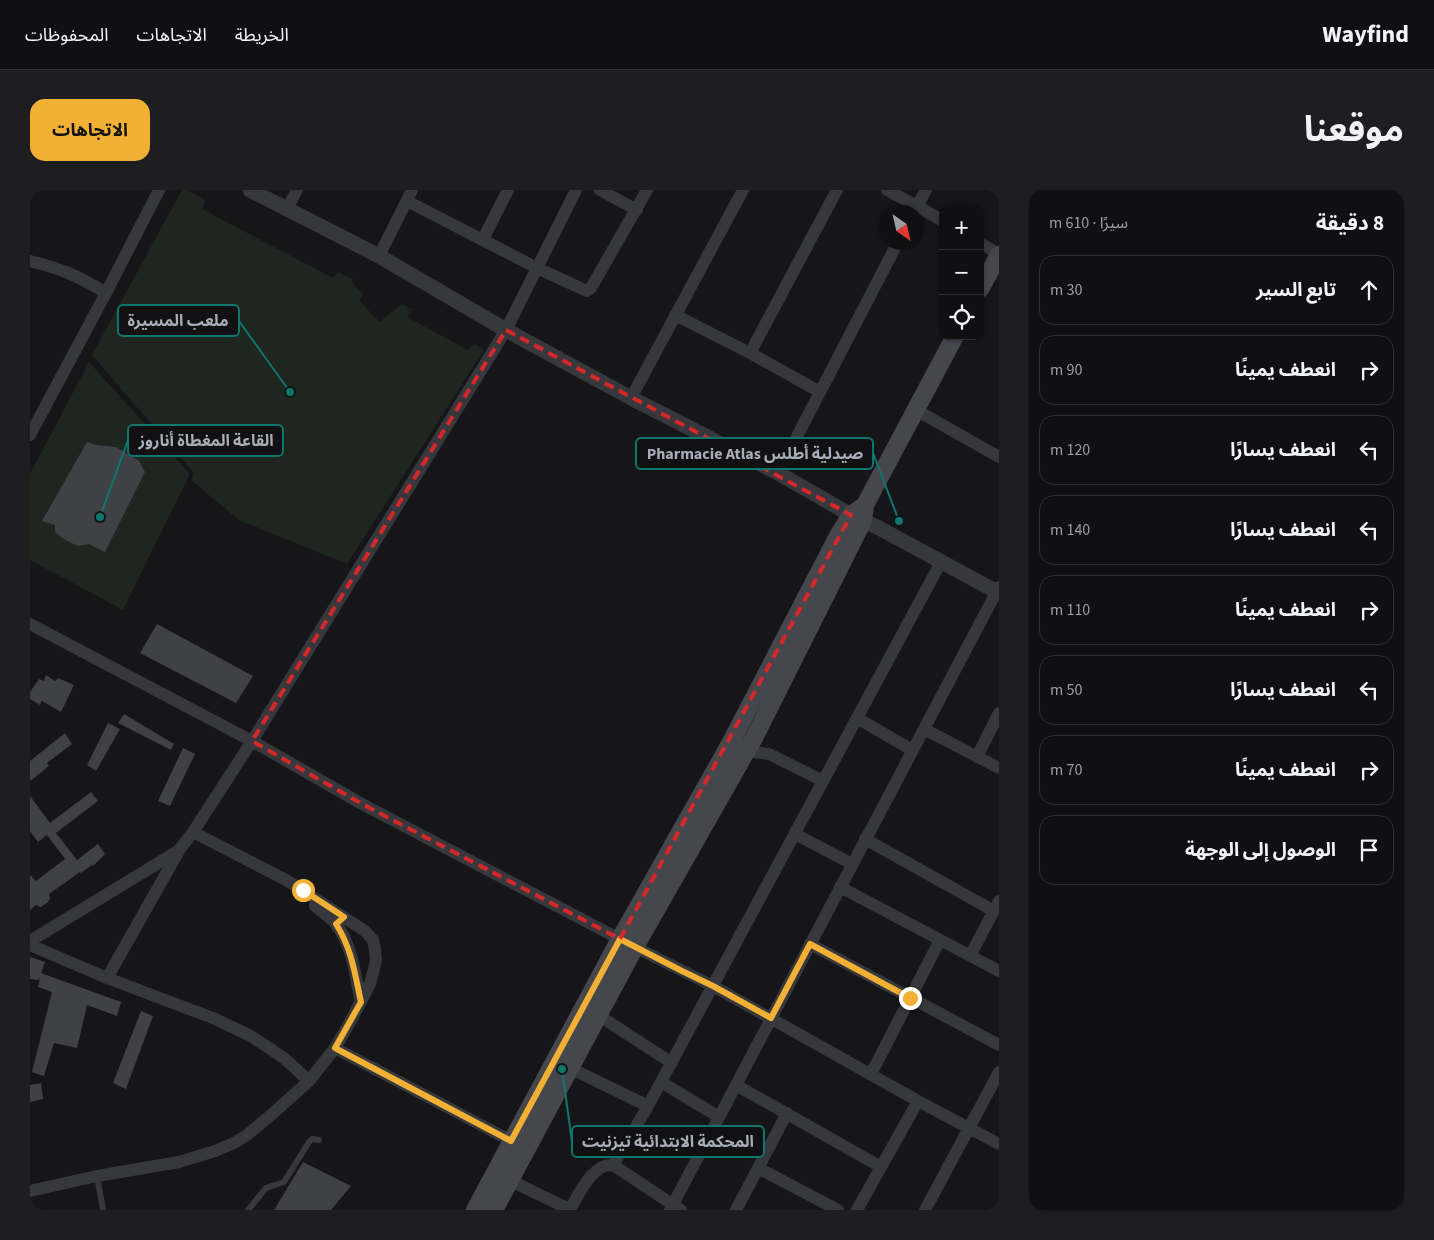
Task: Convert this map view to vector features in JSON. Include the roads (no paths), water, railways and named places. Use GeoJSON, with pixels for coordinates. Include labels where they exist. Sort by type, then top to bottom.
{"type":"FeatureCollection","features":[{"type":"Feature","properties":{"kind":"main road"},"geometry":{"type":"LineString","coordinates":[[984,282],[999,254]]}},
{"type":"Feature","properties":{"kind":"main road"},"geometry":{"type":"LineString","coordinates":[[475,1210],[570,1068],[598,1015],[628,943],[751,744],[860,513],[953,340]]}},
{"type":"Feature","properties":{"kind":"main road"},"geometry":{"type":"LineString","coordinates":[[494,1210],[509,1180],[519,1144],[628,943],[839,534],[860,513]]}},
{"type":"Feature","properties":{"kind":"street"},"geometry":{"type":"LineString","coordinates":[[31,432],[159,190]]}},
{"type":"Feature","properties":{"kind":"street"},"geometry":{"type":"LineString","coordinates":[[250,190],[379,256],[506,330],[631,398],[860,513],[941,562],[998,590],[719,1117],[674,1208],[613,1165],[606,1164],[597,1170],[588,1180],[570,1210],[509,1180]]}},
{"type":"Feature","properties":{"kind":"street"},"geometry":{"type":"LineString","coordinates":[[287,209],[297,190]]}},
{"type":"Feature","properties":{"kind":"street"},"geometry":{"type":"LineString","coordinates":[[483,239],[508,190]]}},
{"type":"Feature","properties":{"kind":"street"},"geometry":{"type":"LineString","coordinates":[[107,978],[180,849],[252,741],[506,330],[576,190]]}},
{"type":"Feature","properties":{"kind":"street"},"geometry":{"type":"LineString","coordinates":[[600,190],[637,210]]}},
{"type":"Feature","properties":{"kind":"street"},"geometry":{"type":"LineString","coordinates":[[379,256],[410,196],[537,268],[589,290],[647,190]]}},
{"type":"Feature","properties":{"kind":"street"},"geometry":{"type":"LineString","coordinates":[[631,398],[743,190]]}},
{"type":"Feature","properties":{"kind":"street"},"geometry":{"type":"LineString","coordinates":[[750,353],[837,190]]}},
{"type":"Feature","properties":{"kind":"street"},"geometry":{"type":"LineString","coordinates":[[887,190],[910,205]]}},
{"type":"Feature","properties":{"kind":"street"},"geometry":{"type":"LineString","coordinates":[[918,205],[926,190]]}},
{"type":"Feature","properties":{"kind":"street"},"geometry":{"type":"LineString","coordinates":[[924,213],[939,219]]}},
{"type":"Feature","properties":{"kind":"street"},"geometry":{"type":"LineString","coordinates":[[984,245],[999,254]]}},
{"type":"Feature","properties":{"kind":"street"},"geometry":{"type":"LineString","coordinates":[[778,473],[894,250]]}},
{"type":"Feature","properties":{"kind":"street"},"geometry":{"type":"LineString","coordinates":[[30,261],[60,268],[106,293]]}},
{"type":"Feature","properties":{"kind":"street"},"geometry":{"type":"LineString","coordinates":[[675,315],[750,353],[820,392]]}},
{"type":"Feature","properties":{"kind":"street"},"geometry":{"type":"LineString","coordinates":[[916,410],[998,455]]}},
{"type":"Feature","properties":{"kind":"street"},"geometry":{"type":"LineString","coordinates":[[613,1165],[672,1063],[941,562]]}},
{"type":"Feature","properties":{"kind":"street"},"geometry":{"type":"LineString","coordinates":[[30,624],[252,741],[362,804],[713,986],[918,1101],[999,1144]]}},
{"type":"Feature","properties":{"kind":"street"},"geometry":{"type":"LineString","coordinates":[[977,756],[999,714]]}},
{"type":"Feature","properties":{"kind":"street"},"geometry":{"type":"LineString","coordinates":[[857,718],[912,750]]}},
{"type":"Feature","properties":{"kind":"street"},"geometry":{"type":"LineString","coordinates":[[738,727],[751,744],[823,781]]}},
{"type":"Feature","properties":{"kind":"street"},"geometry":{"type":"LineString","coordinates":[[924,729],[999,768]]}},
{"type":"Feature","properties":{"kind":"street"},"geometry":{"type":"LineString","coordinates":[[730,744],[751,744]]}},
{"type":"Feature","properties":{"kind":"street"},"geometry":{"type":"LineString","coordinates":[[30,1191],[97,1176],[179,1162],[234,1143],[271,1115],[309,1081],[335,1048],[370,984],[376,961],[375,949],[373,940],[365,931],[340,921],[288,881],[193,832]]}},
{"type":"Feature","properties":{"kind":"street"},"geometry":{"type":"LineString","coordinates":[[795,834],[852,864]]}},
{"type":"Feature","properties":{"kind":"street"},"geometry":{"type":"LineString","coordinates":[[865,839],[996,906],[970,956]]}},
{"type":"Feature","properties":{"kind":"street"},"geometry":{"type":"LineString","coordinates":[[30,942],[180,849]]}},
{"type":"Feature","properties":{"kind":"street"},"geometry":{"type":"LineString","coordinates":[[840,887],[999,971]]}},
{"type":"Feature","properties":{"kind":"street"},"geometry":{"type":"LineString","coordinates":[[340,921],[352,956],[361,1002]]}},
{"type":"Feature","properties":{"kind":"street"},"geometry":{"type":"LineString","coordinates":[[871,1074],[940,940]]}},
{"type":"Feature","properties":{"kind":"street"},"geometry":{"type":"LineString","coordinates":[[810,944],[999,1045]]}},
{"type":"Feature","properties":{"kind":"street"},"geometry":{"type":"LineString","coordinates":[[30,945],[107,978],[213,1018],[251,1036],[284,1058],[309,1081]]}},
{"type":"Feature","properties":{"kind":"street"},"geometry":{"type":"LineString","coordinates":[[598,1015],[672,1063]]}},
{"type":"Feature","properties":{"kind":"street"},"geometry":{"type":"LineString","coordinates":[[335,1048],[519,1144]]}},
{"type":"Feature","properties":{"kind":"street"},"geometry":{"type":"LineString","coordinates":[[570,1068],[648,1106]]}},
{"type":"Feature","properties":{"kind":"street"},"geometry":{"type":"LineString","coordinates":[[925,1210],[999,1072]]}},
{"type":"Feature","properties":{"kind":"street"},"geometry":{"type":"LineString","coordinates":[[661,1082],[719,1117]]}},
{"type":"Feature","properties":{"kind":"street"},"geometry":{"type":"LineString","coordinates":[[736,1085],[881,1167]]}},
{"type":"Feature","properties":{"kind":"street"},"geometry":{"type":"LineString","coordinates":[[857,1210],[918,1101]]}},
{"type":"Feature","properties":{"kind":"street"},"geometry":{"type":"LineString","coordinates":[[736,1210],[787,1113]]}},
{"type":"Feature","properties":{"kind":"street"},"geometry":{"type":"LineString","coordinates":[[758,1168],[838,1210]]}},
{"type":"Feature","properties":{"kind":"lane"},"geometry":{"type":"LineString","coordinates":[[248,1210],[266,1188],[284,1182],[312,1139],[319,1140]]}},
{"type":"Feature","properties":{"kind":"lane"},"geometry":{"type":"LineString","coordinates":[[97,1176],[103,1210]]}},
{"type":"Feature","properties":{"kind":"place","name":"ملعب المسيرة"},"geometry":{"type":"Point","coordinates":[290,392]}},
{"type":"Feature","properties":{"kind":"place","name":"القاعة المغطاة أناروز"},"geometry":{"type":"Point","coordinates":[100,517]}},
{"type":"Feature","properties":{"kind":"place","name":"Pharmacie Atlas صيدلية أطلس"},"geometry":{"type":"Point","coordinates":[899,521]}},
{"type":"Feature","properties":{"kind":"place","name":"المحكمة الابتدائية تيزنيت"},"geometry":{"type":"Point","coordinates":[562,1069]}}]}
